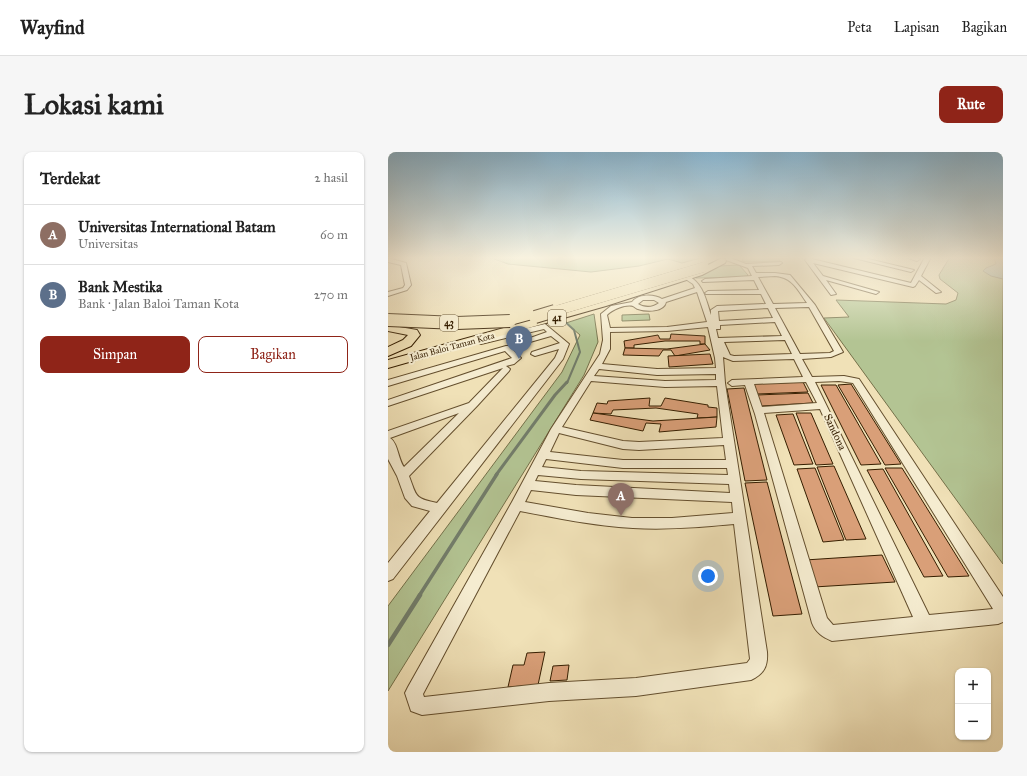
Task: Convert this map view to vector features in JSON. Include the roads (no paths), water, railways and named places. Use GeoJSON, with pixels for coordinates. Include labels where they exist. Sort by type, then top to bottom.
{"type":"FeatureCollection","features":[{"type":"Feature","properties":{"kind":"highway","name":"Jalan Baloi Taman Kota"},"geometry":{"type":"LineString","coordinates":[[388,358],[559,305],[629,285]]}},
{"type":"Feature","properties":{"kind":"highway","name":"43"},"geometry":{"type":"LineString","coordinates":[[388,320],[457,323],[527,319],[643,285]]}},
{"type":"Feature","properties":{"kind":"highway","name":"Jalan Baloi Taman Kota"},"geometry":{"type":"LineString","coordinates":[[388,364],[480,340],[568,314],[638,298],[668,285]]}},
{"type":"Feature","properties":{"kind":"highway"},"geometry":{"type":"LineString","coordinates":[[559,305],[556,308],[556,312],[568,314]]}},
{"type":"Feature","properties":{"kind":"highway"},"geometry":{"type":"LineString","coordinates":[[388,328],[408,330],[413,332],[414,335],[407,343],[388,352]]}},
{"type":"Feature","properties":{"kind":"street"},"geometry":{"type":"LineString","coordinates":[[388,294],[405,289],[408,285]]}},
{"type":"Feature","properties":{"kind":"street"},"geometry":{"type":"LineString","coordinates":[[697,285],[726,358],[831,355],[839,352],[812,305],[795,285]]}},
{"type":"Feature","properties":{"kind":"street","name":"Sandona"},"geometry":{"type":"LineString","coordinates":[[759,285],[810,379],[924,623]]}},
{"type":"Feature","properties":{"kind":"street"},"geometry":{"type":"LineString","coordinates":[[826,285],[832,294]]}},
{"type":"Feature","properties":{"kind":"street"},"geometry":{"type":"LineString","coordinates":[[850,285],[876,292]]}},
{"type":"Feature","properties":{"kind":"street"},"geometry":{"type":"LineString","coordinates":[[929,285],[938,292]]}},
{"type":"Feature","properties":{"kind":"street"},"geometry":{"type":"LineString","coordinates":[[699,290],[662,301],[656,298],[638,298],[606,312],[603,315],[607,330],[607,346],[604,354],[556,429],[517,506],[414,693],[416,701],[422,706],[549,692],[636,687],[751,671],[759,663],[759,652],[729,441],[724,379],[713,324],[714,309],[812,305]]}},
{"type":"Feature","properties":{"kind":"street"},"geometry":{"type":"LineString","coordinates":[[708,293],[763,292]]}},
{"type":"Feature","properties":{"kind":"street"},"geometry":{"type":"LineString","coordinates":[[638,298],[638,308],[652,309],[660,307],[662,305],[662,301]]}},
{"type":"Feature","properties":{"kind":"street"},"geometry":{"type":"LineString","coordinates":[[607,330],[667,329],[713,324],[778,320]]}},
{"type":"Feature","properties":{"kind":"street"},"geometry":{"type":"LineString","coordinates":[[489,352],[480,340],[539,326],[545,326],[564,345]]}},
{"type":"Feature","properties":{"kind":"street"},"geometry":{"type":"LineString","coordinates":[[523,342],[552,333]]}},
{"type":"Feature","properties":{"kind":"street"},"geometry":{"type":"LineString","coordinates":[[720,340],[787,338]]}},
{"type":"Feature","properties":{"kind":"street"},"geometry":{"type":"LineString","coordinates":[[535,354],[564,345]]}},
{"type":"Feature","properties":{"kind":"street"},"geometry":{"type":"LineString","coordinates":[[388,574],[392,562],[440,509],[559,359],[564,345]]}},
{"type":"Feature","properties":{"kind":"street"},"geometry":{"type":"LineString","coordinates":[[388,384],[506,348],[516,358],[511,362],[388,403]]}},
{"type":"Feature","properties":{"kind":"street"},"geometry":{"type":"LineString","coordinates":[[596,366],[749,382],[810,379],[853,379],[859,383],[1000,606],[1001,611],[998,616],[832,633],[828,631],[820,623],[759,410],[749,382]]}},
{"type":"Feature","properties":{"kind":"street"},"geometry":{"type":"LineString","coordinates":[[388,407],[506,368],[474,404],[403,475]]}},
{"type":"Feature","properties":{"kind":"street"},"geometry":{"type":"LineString","coordinates":[[590,378],[665,384],[724,379]]}},
{"type":"Feature","properties":{"kind":"street"},"geometry":{"type":"LineString","coordinates":[[388,434],[474,404]]}},
{"type":"Feature","properties":{"kind":"street"},"geometry":{"type":"LineString","coordinates":[[759,410],[823,406]]}},
{"type":"Feature","properties":{"kind":"street"},"geometry":{"type":"LineString","coordinates":[[556,429],[623,445],[639,446],[729,441]]}},
{"type":"Feature","properties":{"kind":"street"},"geometry":{"type":"LineString","coordinates":[[388,441],[392,464],[403,475],[411,498],[416,503],[440,509]]}},
{"type":"Feature","properties":{"kind":"street"},"geometry":{"type":"LineString","coordinates":[[543,455],[623,464],[733,464]]}},
{"type":"Feature","properties":{"kind":"street"},"geometry":{"type":"LineString","coordinates":[[535,470],[581,475],[735,480]]}},
{"type":"Feature","properties":{"kind":"street"},"geometry":{"type":"LineString","coordinates":[[527,485],[576,490],[737,498]]}},
{"type":"Feature","properties":{"kind":"street"},"geometry":{"type":"LineString","coordinates":[[517,506],[574,516],[633,523],[681,523],[740,518]]}},
{"type":"Feature","properties":{"kind":"waterway"},"geometry":{"type":"LineString","coordinates":[[562,319],[574,330],[580,352],[567,383]]}},
{"type":"Feature","properties":{"kind":"waterway"},"geometry":{"type":"LineString","coordinates":[[496,475],[555,395],[567,382]]}},
{"type":"Feature","properties":{"kind":"waterway"},"geometry":{"type":"LineString","coordinates":[[419,596],[497,474]]}},
{"type":"Feature","properties":{"kind":"waterway"},"geometry":{"type":"LineString","coordinates":[[388,645],[420,595]]}},
{"type":"Feature","properties":{"kind":"place","name":"Bank Mestika"},"geometry":{"type":"Point","coordinates":[519,359]}},
{"type":"Feature","properties":{"kind":"place","name":"Universitas International Batam"},"geometry":{"type":"Point","coordinates":[621,516]}}]}
